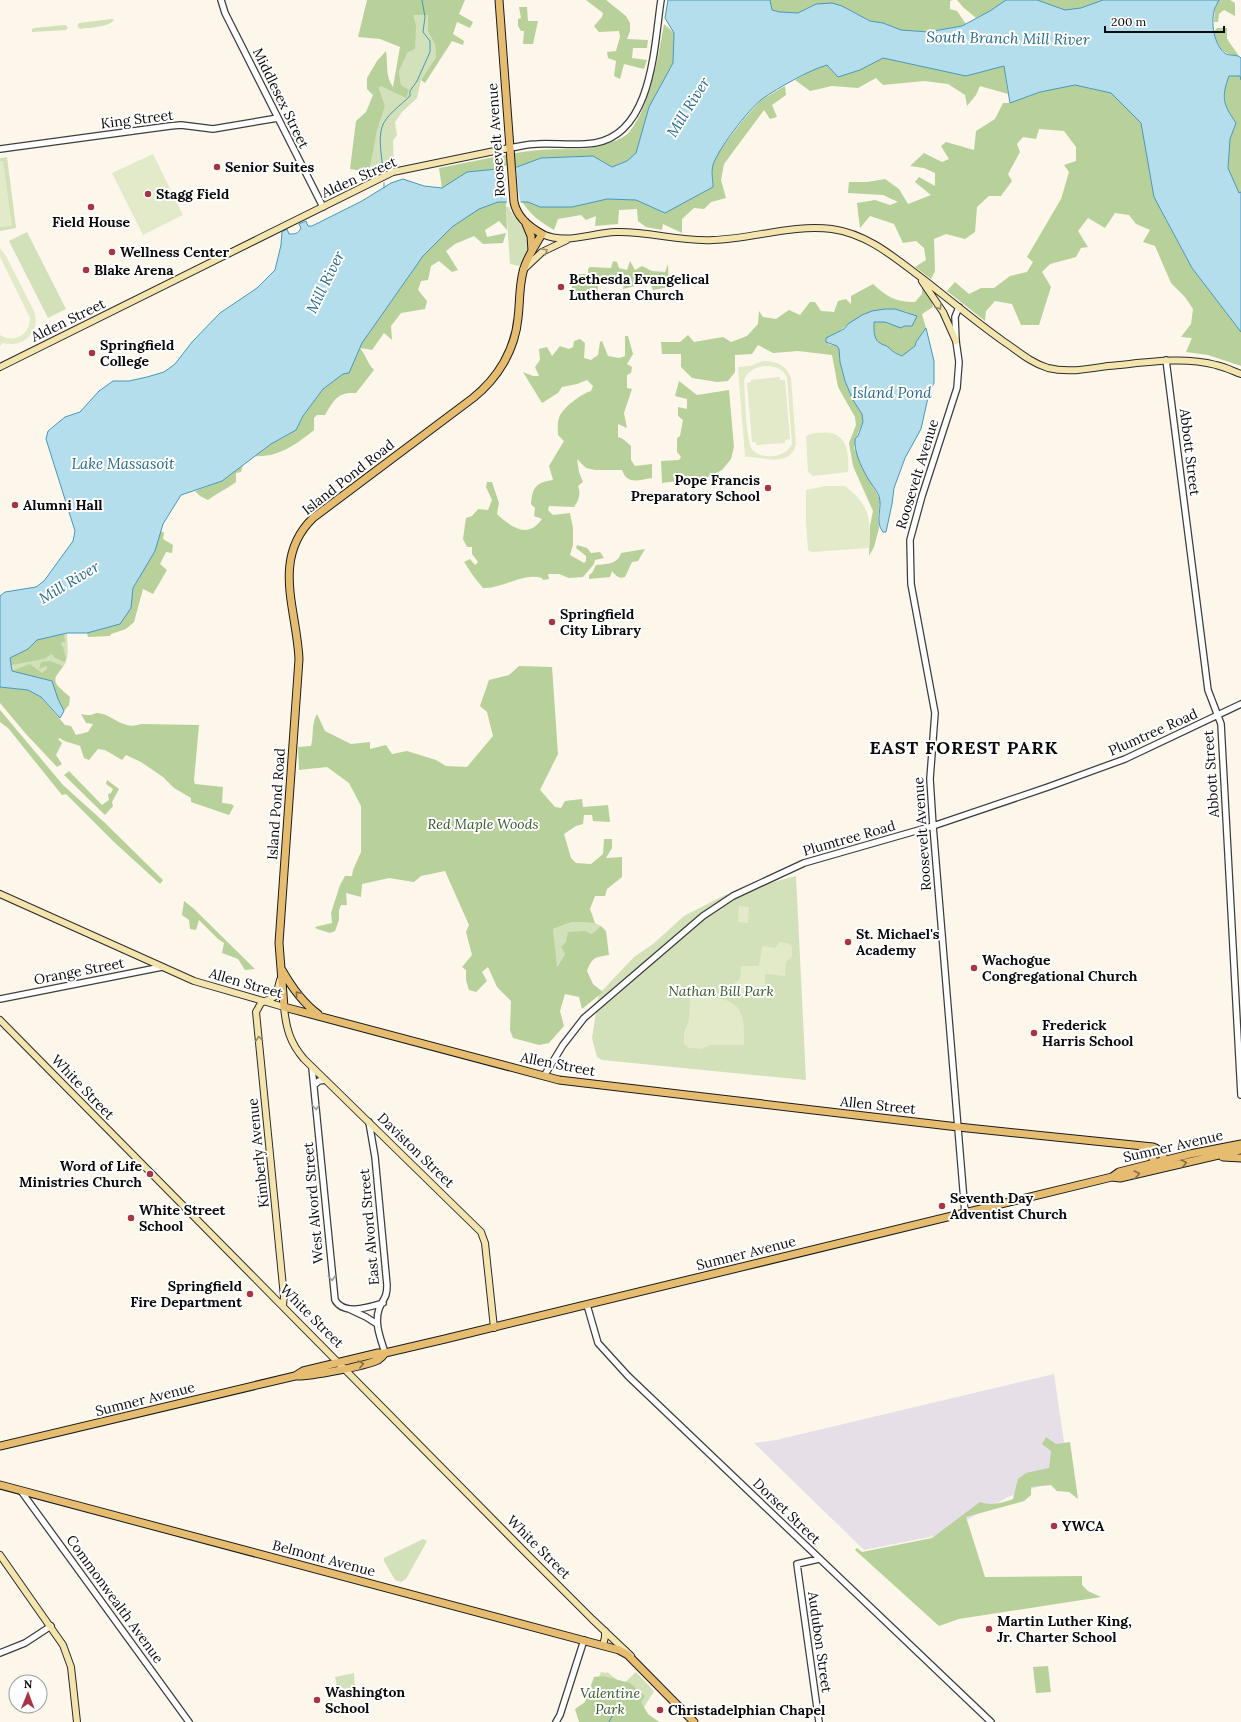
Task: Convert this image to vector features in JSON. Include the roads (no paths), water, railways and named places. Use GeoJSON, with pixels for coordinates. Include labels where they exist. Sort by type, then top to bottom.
{"type":"FeatureCollection","features":[{"type":"Feature","properties":{"kind":"main road","name":"Roosevelt Avenue"},"geometry":{"type":"LineString","coordinates":[[499,0],[510,161],[515,206],[525,222],[542,234],[553,238],[572,239],[600,233],[622,232],[679,239],[710,240],[803,229],[831,229],[853,234],[870,242],[959,307]]}},
{"type":"Feature","properties":{"kind":"main road","name":"Alden Street"},"geometry":{"type":"LineString","coordinates":[[0,367],[395,172],[509,148]]}},
{"type":"Feature","properties":{"kind":"main road"},"geometry":{"type":"LineString","coordinates":[[525,222],[530,236],[532,251]]}},
{"type":"Feature","properties":{"kind":"main road","name":"Island Pond Road"},"geometry":{"type":"LineString","coordinates":[[284,1007],[280,938],[299,665],[298,640],[289,588],[289,569],[292,552],[302,532],[313,518],[473,398],[491,381],[504,362],[514,340],[518,320],[520,287],[523,270],[542,234]]}},
{"type":"Feature","properties":{"kind":"main road"},"geometry":{"type":"LineString","coordinates":[[523,270],[542,252],[572,239]]}},
{"type":"Feature","properties":{"kind":"main road","name":"Roosevelt Avenue"},"geometry":{"type":"LineString","coordinates":[[917,275],[942,312],[956,341]]}},
{"type":"Feature","properties":{"kind":"main road"},"geometry":{"type":"LineString","coordinates":[[959,307],[980,325],[1028,359],[1049,368],[1073,370],[1166,360],[1217,365],[1241,374]]}},
{"type":"Feature","properties":{"kind":"main road","name":"Allen Street"},"geometry":{"type":"LineString","coordinates":[[0,894],[200,983],[284,1007],[559,1080],[691,1097],[1156,1148],[1162,1153],[1164,1160]]}},
{"type":"Feature","properties":{"kind":"main road"},"geometry":{"type":"LineString","coordinates":[[263,1001],[274,998],[277,994],[281,968]]}},
{"type":"Feature","properties":{"kind":"main road"},"geometry":{"type":"LineString","coordinates":[[281,968],[293,988],[320,1016]]}},
{"type":"Feature","properties":{"kind":"main road","name":"Kimberly Avenue"},"geometry":{"type":"LineString","coordinates":[[263,1001],[258,1005],[256,1012],[284,1297],[283,1305]]}},
{"type":"Feature","properties":{"kind":"main road","name":"Daviston Street"},"geometry":{"type":"LineString","coordinates":[[284,1007],[288,1032],[292,1043],[312,1068],[369,1121],[481,1232],[485,1243],[494,1328]]}},
{"type":"Feature","properties":{"kind":"main road","name":"White Street"},"geometry":{"type":"LineString","coordinates":[[0,1020],[406,1431],[605,1631],[629,1653],[637,1664],[694,1722]]}},
{"type":"Feature","properties":{"kind":"main road","name":"Sumner Avenue"},"geometry":{"type":"LineString","coordinates":[[1112,1177],[1119,1172],[1164,1160],[1241,1144]]}},
{"type":"Feature","properties":{"kind":"main road","name":"Allen Street"},"geometry":{"type":"LineString","coordinates":[[1138,1147],[1149,1151],[1153,1155],[1155,1163],[1162,1168]]}},
{"type":"Feature","properties":{"kind":"main road","name":"Sumner Avenue"},"geometry":{"type":"LineString","coordinates":[[295,1376],[303,1371],[339,1362],[378,1353],[385,1354],[494,1328],[1112,1177],[1120,1178],[1241,1150]]}},
{"type":"Feature","properties":{"kind":"main road"},"geometry":{"type":"LineString","coordinates":[[1207,1158],[1241,1158]]}},
{"type":"Feature","properties":{"kind":"main road"},"geometry":{"type":"LineString","coordinates":[[1162,1168],[1164,1160]]}},
{"type":"Feature","properties":{"kind":"main road","name":"Sumner Avenue"},"geometry":{"type":"LineString","coordinates":[[0,1446],[295,1376],[304,1376],[379,1360],[385,1354]]}},
{"type":"Feature","properties":{"kind":"main road","name":"Belmont Avenue"},"geometry":{"type":"LineString","coordinates":[[0,1485],[603,1645],[623,1652],[637,1664]]}},
{"type":"Feature","properties":{"kind":"main road"},"geometry":{"type":"LineString","coordinates":[[0,1555],[60,1640],[69,1660],[77,1722]]}},
{"type":"Feature","properties":{"kind":"main road"},"geometry":{"type":"LineString","coordinates":[[603,1645],[605,1631]]}},
{"type":"Feature","properties":{"kind":"street","name":"Middlesex Street"},"geometry":{"type":"LineString","coordinates":[[221,0],[225,13],[323,207]]}},
{"type":"Feature","properties":{"kind":"street","name":"Alden Street"},"geometry":{"type":"LineString","coordinates":[[509,148],[535,144],[595,142],[614,136],[625,127],[637,109],[649,76],[656,44],[661,0]]}},
{"type":"Feature","properties":{"kind":"street","name":"King Street"},"geometry":{"type":"LineString","coordinates":[[0,149],[170,126],[181,125],[213,129],[278,118]]}},
{"type":"Feature","properties":{"kind":"street","name":"Roosevelt Avenue"},"geometry":{"type":"LineString","coordinates":[[959,307],[955,317],[959,362],[957,388],[922,496],[910,540],[911,584],[935,713],[930,779],[965,1214]]}},
{"type":"Feature","properties":{"kind":"street","name":"Abbott Street"},"geometry":{"type":"LineString","coordinates":[[1166,360],[1208,690],[1221,724],[1241,1095]]}},
{"type":"Feature","properties":{"kind":"street","name":"Plumtree Road"},"geometry":{"type":"LineString","coordinates":[[544,1076],[564,1043],[584,1018],[665,947],[722,903],[772,877],[804,863],[933,826],[1048,788],[1125,759],[1241,704]]}},
{"type":"Feature","properties":{"kind":"street","name":"Orange Street"},"geometry":{"type":"LineString","coordinates":[[0,999],[162,967]]}},
{"type":"Feature","properties":{"kind":"street","name":"West Alvord Street"},"geometry":{"type":"LineString","coordinates":[[312,1068],[334,1298],[340,1307],[364,1315],[377,1324]]}},
{"type":"Feature","properties":{"kind":"street"},"geometry":{"type":"LineString","coordinates":[[314,1085],[319,1081],[325,1080]]}},
{"type":"Feature","properties":{"kind":"street","name":"East Alvord Street"},"geometry":{"type":"LineString","coordinates":[[369,1121],[387,1285],[386,1295],[379,1310],[377,1324],[385,1354]]}},
{"type":"Feature","properties":{"kind":"street"},"geometry":{"type":"LineString","coordinates":[[372,1143],[384,1136]]}},
{"type":"Feature","properties":{"kind":"street"},"geometry":{"type":"LineString","coordinates":[[349,1309],[383,1303]]}},
{"type":"Feature","properties":{"kind":"street","name":"Dorset Street"},"geometry":{"type":"LineString","coordinates":[[587,1305],[596,1338],[602,1349],[628,1376],[991,1722]]}},
{"type":"Feature","properties":{"kind":"street","name":"Commonwealth Avenue"},"geometry":{"type":"LineString","coordinates":[[21,1491],[189,1722]]}},
{"type":"Feature","properties":{"kind":"street","name":"Audubon Street"},"geometry":{"type":"LineString","coordinates":[[819,1559],[797,1564],[819,1722]]}},
{"type":"Feature","properties":{"kind":"street"},"geometry":{"type":"LineString","coordinates":[[0,1653],[25,1643],[51,1626]]}},
{"type":"Feature","properties":{"kind":"street"},"geometry":{"type":"LineString","coordinates":[[556,1722],[560,1714],[584,1640]]}},
{"type":"Feature","properties":{"kind":"water","name":"Lake Massasoit"},"geometry":{"type":"Polygon","coordinates":[[[668,0],[770,0],[772,10],[798,13],[816,4],[832,3],[842,6],[870,21],[883,23],[901,30],[928,32],[962,26],[990,11],[1006,0],[1037,0],[1065,10],[1081,8],[1103,0],[1219,0],[1215,8],[1213,20],[1216,40],[1226,54],[1241,58],[1241,80],[1240,76],[1229,76],[1224,96],[1228,111],[1236,123],[1230,139],[1228,168],[1239,193],[1241,192],[1241,332],[1192,268],[1154,197],[1141,123],[1111,93],[1075,85],[1040,92],[1010,103],[1004,66],[966,76],[883,58],[860,70],[838,77],[827,65],[820,67],[794,80],[756,104],[734,130],[716,158],[712,168],[713,187],[665,213],[636,200],[607,199],[572,207],[540,207],[528,202],[498,202],[479,209],[452,227],[423,256],[362,343],[349,373],[343,374],[323,389],[303,416],[296,430],[271,444],[222,481],[181,495],[163,524],[155,551],[133,588],[131,608],[120,624],[87,633],[67,633],[37,640],[28,649],[10,658],[12,671],[52,681],[64,711],[60,718],[41,697],[28,690],[0,687],[0,596],[5,592],[36,587],[44,581],[73,541],[75,531],[46,439],[48,431],[65,417],[80,412],[99,391],[113,381],[129,381],[147,377],[164,372],[175,364],[192,342],[220,313],[257,288],[275,270],[281,245],[282,232],[287,229],[289,234],[296,233],[301,228],[299,224],[306,221],[308,226],[312,226],[362,201],[391,183],[403,179],[424,186],[442,188],[467,172],[517,167],[541,158],[593,156],[612,167],[627,161],[636,153],[649,107],[673,63],[674,33],[665,18],[668,0]]]}},
{"type":"Feature","properties":{"kind":"water","name":"Island Pond"},"geometry":{"type":"Polygon","coordinates":[[[895,309],[917,316],[912,326],[904,326],[901,328],[885,322],[874,322],[874,334],[876,339],[881,344],[887,346],[902,356],[915,346],[916,342],[926,328],[934,361],[934,383],[929,393],[921,429],[905,458],[894,488],[886,532],[883,532],[879,523],[879,496],[862,468],[858,459],[855,444],[855,439],[858,436],[863,422],[862,414],[853,400],[845,381],[840,362],[839,349],[837,346],[826,342],[826,338],[844,329],[848,324],[862,315],[872,311],[895,309]]]}},
{"type":"Feature","properties":{"kind":"waterway"},"geometry":{"type":"LineString","coordinates":[[383,171],[380,143],[382,127],[390,114],[410,96],[410,91],[417,81],[430,52],[430,41],[423,32],[425,17],[422,0]]}},
{"type":"Feature","properties":{"kind":"waterway"},"geometry":{"type":"LineString","coordinates":[[384,183],[384,188]]}},
{"type":"Feature","properties":{"kind":"waterway"},"geometry":{"type":"LineString","coordinates":[[609,1722],[618,1705]]}},
{"type":"Feature","properties":{"kind":"place","name":"Senior Suites"},"geometry":{"type":"Point","coordinates":[217,167]}},
{"type":"Feature","properties":{"kind":"place","name":"Stagg Field"},"geometry":{"type":"Point","coordinates":[148,194]}},
{"type":"Feature","properties":{"kind":"place","name":"Field House"},"geometry":{"type":"Point","coordinates":[91,207]}},
{"type":"Feature","properties":{"kind":"place","name":"Wellness Center"},"geometry":{"type":"Point","coordinates":[112,252]}},
{"type":"Feature","properties":{"kind":"place","name":"Blake Arena"},"geometry":{"type":"Point","coordinates":[86,270]}},
{"type":"Feature","properties":{"kind":"place","name":"Bethesda Evangelical Lutheran Church"},"geometry":{"type":"Point","coordinates":[561,287]}},
{"type":"Feature","properties":{"kind":"place","name":"Springfield College"},"geometry":{"type":"Point","coordinates":[92,353]}},
{"type":"Feature","properties":{"kind":"place","name":"Pope Francis Preparatory School"},"geometry":{"type":"Point","coordinates":[768,488]}},
{"type":"Feature","properties":{"kind":"place","name":"Alumni Hall"},"geometry":{"type":"Point","coordinates":[15,505]}},
{"type":"Feature","properties":{"kind":"place","name":"Springfield City Library"},"geometry":{"type":"Point","coordinates":[552,622]}},
{"type":"Feature","properties":{"kind":"place","name":"St. Michael's Academy"},"geometry":{"type":"Point","coordinates":[848,942]}},
{"type":"Feature","properties":{"kind":"place","name":"Wachogue Congregational Church"},"geometry":{"type":"Point","coordinates":[974,968]}},
{"type":"Feature","properties":{"kind":"place","name":"Frederick Harris School"},"geometry":{"type":"Point","coordinates":[1034,1033]}},
{"type":"Feature","properties":{"kind":"place","name":"Word of Life Ministries Church"},"geometry":{"type":"Point","coordinates":[150,1174]}},
{"type":"Feature","properties":{"kind":"place","name":"Seventh Day Adventist Church"},"geometry":{"type":"Point","coordinates":[942,1206]}},
{"type":"Feature","properties":{"kind":"place","name":"White Street School"},"geometry":{"type":"Point","coordinates":[131,1218]}},
{"type":"Feature","properties":{"kind":"place","name":"Springfield Fire Department"},"geometry":{"type":"Point","coordinates":[250,1294]}},
{"type":"Feature","properties":{"kind":"place","name":"YWCA"},"geometry":{"type":"Point","coordinates":[1054,1526]}},
{"type":"Feature","properties":{"kind":"place","name":"Martin Luther King, Jr. Charter School"},"geometry":{"type":"Point","coordinates":[989,1629]}},
{"type":"Feature","properties":{"kind":"place","name":"Washington School"},"geometry":{"type":"Point","coordinates":[317,1700]}},
{"type":"Feature","properties":{"kind":"place","name":"Christadelphian Chapel"},"geometry":{"type":"Point","coordinates":[660,1710]}},
{"type":"Feature","properties":{"kind":"district","name":"EAST FOREST PARK"},"geometry":{"type":"Point","coordinates":[964,747]}},
{"type":"Feature","properties":{"kind":"water label","name":"South Branch Mill River"},"geometry":{"type":"Point","coordinates":[1008,38]}},
{"type":"Feature","properties":{"kind":"water label","name":"Mill River"},"geometry":{"type":"Point","coordinates":[688,107]}},
{"type":"Feature","properties":{"kind":"water label","name":"Mill River"},"geometry":{"type":"Point","coordinates":[325,282]}},
{"type":"Feature","properties":{"kind":"water label","name":"Mill River"},"geometry":{"type":"Point","coordinates":[69,582]}},
{"type":"Feature","properties":{"kind":"park label","name":"Red Maple Woods"},"geometry":{"type":"Point","coordinates":[483,824]}},
{"type":"Feature","properties":{"kind":"park label","name":"Nathan Bill Park"},"geometry":{"type":"Point","coordinates":[721,991]}},
{"type":"Feature","properties":{"kind":"park label","name":"Valentine Park"},"geometry":{"type":"Point","coordinates":[610,1702]}}]}
